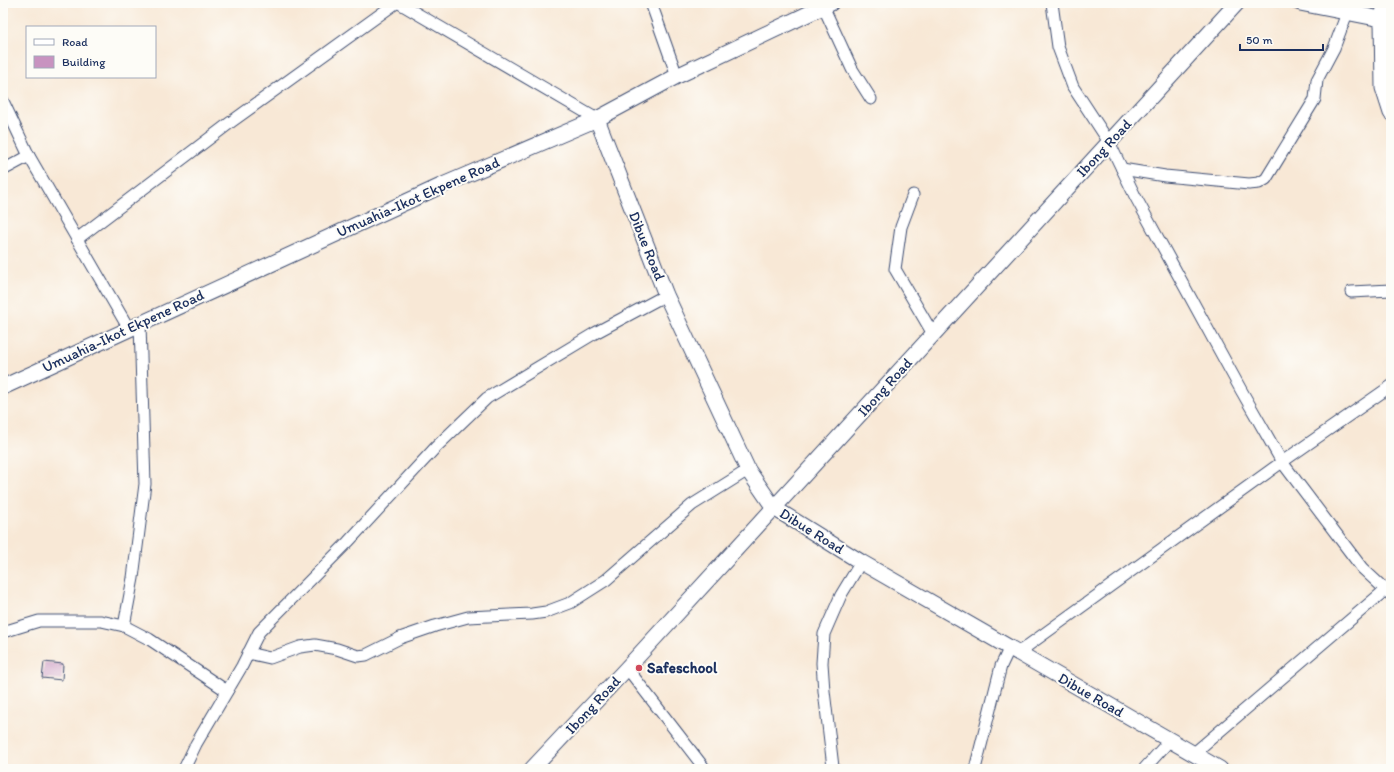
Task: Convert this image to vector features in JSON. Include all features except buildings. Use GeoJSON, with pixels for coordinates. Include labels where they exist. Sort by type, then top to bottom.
{"type":"FeatureCollection","features":[{"type":"Feature","properties":{"kind":"street"},"geometry":{"type":"LineString","coordinates":[[77,240],[231,122],[398,3],[597,119]]}},
{"type":"Feature","properties":{"kind":"street"},"geometry":{"type":"LineString","coordinates":[[651,3],[677,76]]}},
{"type":"Feature","properties":{"kind":"street"},"geometry":{"type":"LineString","coordinates":[[1052,3],[1058,47],[1073,87],[1108,142],[1139,203],[1282,462],[1362,568],[1389,590],[1193,754]]}},
{"type":"Feature","properties":{"kind":"street","name":"Ibong Road"},"geometry":{"type":"LineString","coordinates":[[532,769],[627,668],[1237,3]]}},
{"type":"Feature","properties":{"kind":"street"},"geometry":{"type":"LineString","coordinates":[[1300,3],[1386,20]]}},
{"type":"Feature","properties":{"kind":"street"},"geometry":{"type":"LineString","coordinates":[[1385,3],[1386,20],[1381,55],[1383,88],[1391,113]]}},
{"type":"Feature","properties":{"kind":"street"},"geometry":{"type":"LineString","coordinates":[[827,5],[852,70],[871,99]]}},
{"type":"Feature","properties":{"kind":"street","name":"Umuahia-Ikot Ekpene Road"},"geometry":{"type":"LineString","coordinates":[[3,387],[443,185],[597,119],[677,76],[827,5]]}},
{"type":"Feature","properties":{"kind":"street"},"geometry":{"type":"LineString","coordinates":[[1122,169],[1165,176],[1249,184],[1259,183],[1266,179],[1315,99],[1317,80],[1334,48],[1347,12]]}},
{"type":"Feature","properties":{"kind":"street"},"geometry":{"type":"LineString","coordinates":[[3,101],[29,156],[77,240],[134,326],[145,484],[133,578],[124,626]]}},
{"type":"Feature","properties":{"kind":"street","name":"Dibue Road"},"geometry":{"type":"LineString","coordinates":[[597,119],[666,295],[748,470],[774,508],[861,562],[1220,769]]}},
{"type":"Feature","properties":{"kind":"street"},"geometry":{"type":"LineString","coordinates":[[3,170],[29,156]]}},
{"type":"Feature","properties":{"kind":"street"},"geometry":{"type":"LineString","coordinates":[[913,195],[901,227],[895,268],[933,334]]}},
{"type":"Feature","properties":{"kind":"street"},"geometry":{"type":"LineString","coordinates":[[1351,292],[1391,290]]}},
{"type":"Feature","properties":{"kind":"street"},"geometry":{"type":"LineString","coordinates":[[184,769],[196,744],[242,666],[259,632],[348,542],[436,447],[487,398],[595,333],[666,295]]}},
{"type":"Feature","properties":{"kind":"street"},"geometry":{"type":"LineString","coordinates":[[975,769],[1001,666],[1014,650],[1391,386]]}},
{"type":"Feature","properties":{"kind":"street"},"geometry":{"type":"LineString","coordinates":[[248,653],[270,658],[300,647],[315,645],[337,649],[358,656],[366,655],[400,638],[468,617],[546,612],[570,603],[606,580],[692,505],[748,470]]}},
{"type":"Feature","properties":{"kind":"street"},"geometry":{"type":"LineString","coordinates":[[832,769],[822,663],[824,634],[841,595],[861,562]]}},
{"type":"Feature","properties":{"kind":"street"},"geometry":{"type":"LineString","coordinates":[[3,632],[39,621],[101,621],[124,626],[149,639],[227,691]]}},
{"type":"Feature","properties":{"kind":"street"},"geometry":{"type":"LineString","coordinates":[[627,668],[705,769]]}},
{"type":"Feature","properties":{"kind":"street"},"geometry":{"type":"LineString","coordinates":[[1144,769],[1170,740]]}},
{"type":"Feature","properties":{"kind":"place","name":"Safeschool"},"geometry":{"type":"Point","coordinates":[639,668]}}]}
